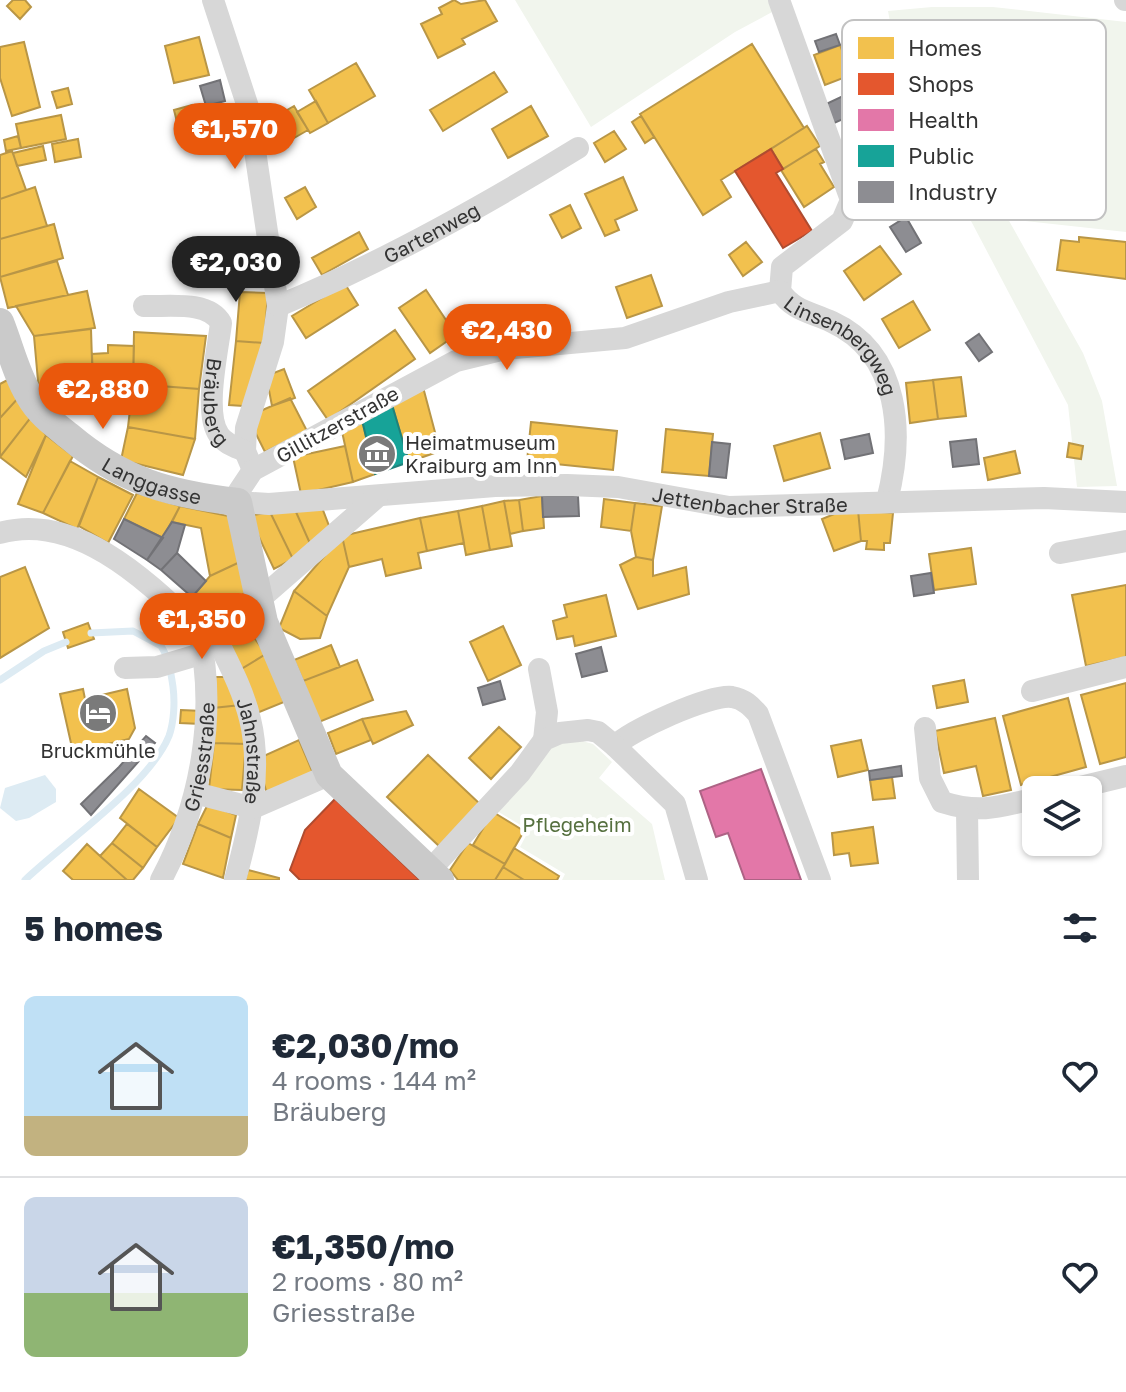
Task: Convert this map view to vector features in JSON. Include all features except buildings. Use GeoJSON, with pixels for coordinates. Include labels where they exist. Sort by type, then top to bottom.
{"type":"FeatureCollection","features":[{"type":"Feature","properties":{"kind":"main road","name":"Langgasse"},"geometry":{"type":"LineString","coordinates":[[0,322],[31,399],[50,420],[90,454],[112,469],[157,488],[192,497],[238,502]]}},
{"type":"Feature","properties":{"kind":"main road"},"geometry":{"type":"LineString","coordinates":[[238,502],[264,622],[329,775],[435,875]]}},
{"type":"Feature","properties":{"kind":"street"},"geometry":{"type":"LineString","coordinates":[[213,0],[249,110],[278,306],[273,342],[246,428],[249,461]]}},
{"type":"Feature","properties":{"kind":"street","name":"Linsenbergweg"},"geometry":{"type":"LineString","coordinates":[[779,0],[842,175]]}},
{"type":"Feature","properties":{"kind":"street","name":"Gartenweg"},"geometry":{"type":"LineString","coordinates":[[278,306],[385,256],[517,185],[578,148]]}},
{"type":"Feature","properties":{"kind":"street","name":"Linsenbergweg"},"geometry":{"type":"LineString","coordinates":[[842,220],[782,267],[780,291],[793,307],[833,322],[860,339],[880,361],[889,384],[893,408],[894,462],[887,501]]}},
{"type":"Feature","properties":{"kind":"street","name":"Gillitzerstraße"},"geometry":{"type":"LineString","coordinates":[[238,502],[249,461],[456,361],[505,349],[625,338],[729,302],[780,291]]}},
{"type":"Feature","properties":{"kind":"street","name":"Bräuberg"},"geometry":{"type":"LineString","coordinates":[[144,306],[205,309],[215,313],[221,323],[212,398],[215,429],[220,438],[249,461]]}},
{"type":"Feature","properties":{"kind":"street","name":"Jettenbacher Straße"},"geometry":{"type":"LineString","coordinates":[[238,502],[377,497],[495,486],[567,485],[618,487],[729,507],[1044,498],[1126,502]]}},
{"type":"Feature","properties":{"kind":"street"},"geometry":{"type":"LineString","coordinates":[[0,533],[38,530],[103,551],[127,564],[205,627],[260,599],[377,497]]}},
{"type":"Feature","properties":{"kind":"street"},"geometry":{"type":"LineString","coordinates":[[1060,553],[1126,541]]}},
{"type":"Feature","properties":{"kind":"street","name":"Griesstraße"},"geometry":{"type":"LineString","coordinates":[[161,880],[190,814],[195,793],[206,726],[205,627]]}},
{"type":"Feature","properties":{"kind":"street","name":"Jahnstraße"},"geometry":{"type":"LineString","coordinates":[[205,627],[240,686],[251,724],[253,808],[235,880]]}},
{"type":"Feature","properties":{"kind":"street"},"geometry":{"type":"LineString","coordinates":[[125,668],[167,665],[204,653]]}},
{"type":"Feature","properties":{"kind":"street"},"geometry":{"type":"LineString","coordinates":[[1032,691],[1126,667]]}},
{"type":"Feature","properties":{"kind":"street"},"geometry":{"type":"LineString","coordinates":[[435,875],[544,740],[547,712],[539,669]]}},
{"type":"Feature","properties":{"kind":"street"},"geometry":{"type":"LineString","coordinates":[[615,746],[633,732],[713,700],[732,697],[744,701],[758,714],[820,880]]}},
{"type":"Feature","properties":{"kind":"street"},"geometry":{"type":"LineString","coordinates":[[925,728],[930,778],[942,802],[967,810],[986,810],[1022,801]]}},
{"type":"Feature","properties":{"kind":"street"},"geometry":{"type":"LineString","coordinates":[[544,740],[560,733],[588,730],[598,732],[615,746],[680,811],[697,880]]}},
{"type":"Feature","properties":{"kind":"street"},"geometry":{"type":"LineString","coordinates":[[195,793],[253,808],[329,775]]}},
{"type":"Feature","properties":{"kind":"street"},"geometry":{"type":"LineString","coordinates":[[1102,782],[1126,776]]}},
{"type":"Feature","properties":{"kind":"street"},"geometry":{"type":"LineString","coordinates":[[967,810],[968,880]]}},
{"type":"Feature","properties":{"kind":"green space"},"geometry":{"type":"Polygon","coordinates":[[[515,0],[768,0],[774,11],[735,32],[591,127],[515,0]]]}},
{"type":"Feature","properties":{"kind":"green space"},"geometry":{"type":"Polygon","coordinates":[[[993,7],[1126,22],[1126,232],[1017,220],[1106,220],[1106,20],[890,20],[888,11],[993,7]]]}},
{"type":"Feature","properties":{"kind":"green space"},"geometry":{"type":"Polygon","coordinates":[[[970,220],[1009,220],[1083,353],[1102,401],[1117,486],[1077,487],[1068,405],[970,220]]]}},
{"type":"Feature","properties":{"kind":"green space","name":"Pflegeheim"},"geometry":{"type":"Polygon","coordinates":[[[575,739],[593,744],[612,762],[599,778],[652,824],[665,880],[562,880],[565,874],[520,847],[529,830],[492,808],[550,745],[575,739]]]}},
{"type":"Feature","properties":{"kind":"shaded area"},"geometry":{"type":"Polygon","coordinates":[[[45,775],[56,789],[56,802],[29,818],[16,821],[0,808],[5,788],[45,775]]]}},
{"type":"Feature","properties":{"kind":"waterway"},"geometry":{"type":"LineString","coordinates":[[25,880],[144,774],[159,755],[171,730],[173,687],[168,661],[161,646],[133,631],[91,633]]}},
{"type":"Feature","properties":{"kind":"waterway"},"geometry":{"type":"LineString","coordinates":[[0,680],[44,651],[66,642]]}},
{"type":"Feature","properties":{"kind":"place","name":"Heimatmuseum Kraiburg am Inn"},"geometry":{"type":"Point","coordinates":[377,454]}},
{"type":"Feature","properties":{"kind":"place","name":"Bruckmühle"},"geometry":{"type":"Point","coordinates":[98,713]}}]}
